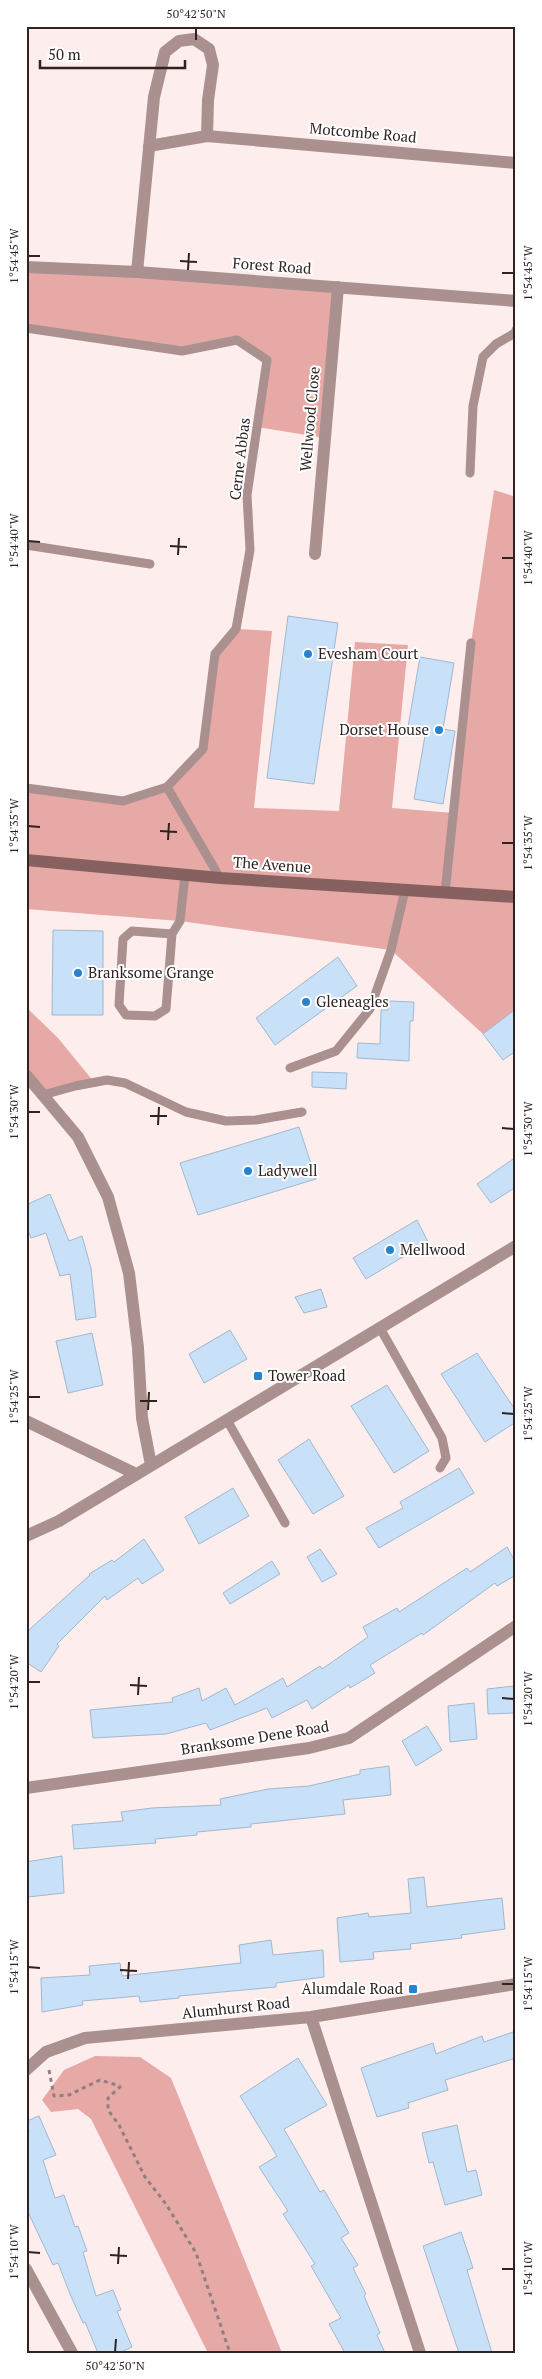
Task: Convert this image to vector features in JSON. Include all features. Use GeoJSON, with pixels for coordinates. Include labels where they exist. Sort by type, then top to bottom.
{"type":"FeatureCollection","features":[{"type":"Feature","properties":{"kind":"main road","name":"The Avenue"},"geometry":{"type":"LineString","coordinates":[[26,860],[220,878],[516,897]]}},
{"type":"Feature","properties":{"kind":"street"},"geometry":{"type":"LineString","coordinates":[[137,272],[154,97],[165,52],[179,41],[194,39],[209,49],[213,65],[208,100],[207,136]]}},
{"type":"Feature","properties":{"kind":"street","name":"Motcombe Road"},"geometry":{"type":"LineString","coordinates":[[149,146],[207,136],[516,163]]}},
{"type":"Feature","properties":{"kind":"street","name":"Forest Road"},"geometry":{"type":"LineString","coordinates":[[26,267],[137,272],[516,301]]}},
{"type":"Feature","properties":{"kind":"street","name":"Wellwood Close"},"geometry":{"type":"LineString","coordinates":[[315,554],[338,287]]}},
{"type":"Feature","properties":{"kind":"street"},"geometry":{"type":"LineString","coordinates":[[26,1075],[78,1136],[108,1197],[129,1273],[138,1348],[142,1418],[151,1465]]}},
{"type":"Feature","properties":{"kind":"street"},"geometry":{"type":"LineString","coordinates":[[26,1536],[59,1520],[228,1420],[516,1246]]}},
{"type":"Feature","properties":{"kind":"street"},"geometry":{"type":"LineString","coordinates":[[26,1421],[136,1474]]}},
{"type":"Feature","properties":{"kind":"street","name":"Branksome Dene Road"},"geometry":{"type":"LineString","coordinates":[[26,1788],[309,1748],[349,1738],[516,1626]]}},
{"type":"Feature","properties":{"kind":"street","name":"Alumhurst Road"},"geometry":{"type":"LineString","coordinates":[[26,2070],[46,2052],[85,2038],[311,2017],[516,1984]]}},
{"type":"Feature","properties":{"kind":"street"},"geometry":{"type":"LineString","coordinates":[[311,2017],[420,2353]]}},
{"type":"Feature","properties":{"kind":"street"},"geometry":{"type":"LineString","coordinates":[[26,2269],[72,2353]]}},
{"type":"Feature","properties":{"kind":"lane","name":"Cerne Abbas"},"geometry":{"type":"LineString","coordinates":[[26,328],[182,352],[237,340],[267,360],[248,495],[250,550],[236,629],[215,654],[203,749],[167,787],[123,801],[26,788]]}},
{"type":"Feature","properties":{"kind":"lane"},"geometry":{"type":"LineString","coordinates":[[470,473],[473,406],[483,357],[496,344],[515,333],[516,330]]}},
{"type":"Feature","properties":{"kind":"lane"},"geometry":{"type":"LineString","coordinates":[[26,545],[150,564]]}},
{"type":"Feature","properties":{"kind":"lane"},"geometry":{"type":"LineString","coordinates":[[445,892],[471,644]]}},
{"type":"Feature","properties":{"kind":"lane"},"geometry":{"type":"LineString","coordinates":[[167,787],[220,878]]}},
{"type":"Feature","properties":{"kind":"lane"},"geometry":{"type":"LineString","coordinates":[[172,934],[132,932],[123,939],[119,1005],[126,1015],[155,1016],[166,1009],[172,934],[180,921],[185,875]]}},
{"type":"Feature","properties":{"kind":"lane"},"geometry":{"type":"LineString","coordinates":[[290,1068],[336,1051],[370,1009],[391,950],[405,890]]}},
{"type":"Feature","properties":{"kind":"lane"},"geometry":{"type":"LineString","coordinates":[[44,1095],[75,1086],[107,1080],[125,1083],[186,1112],[226,1121],[256,1120],[302,1112]]}},
{"type":"Feature","properties":{"kind":"lane"},"geometry":{"type":"LineString","coordinates":[[380,1328],[442,1438],[446,1458],[440,1468]]}},
{"type":"Feature","properties":{"kind":"lane"},"geometry":{"type":"LineString","coordinates":[[228,1420],[285,1523]]}},
{"type":"Feature","properties":{"kind":"path"},"geometry":{"type":"LineString","coordinates":[[46,2052],[54,2096],[69,2095],[100,2080],[121,2086],[108,2098],[108,2110],[119,2125],[145,2177],[166,2204],[196,2253],[230,2353]]}},
{"type":"Feature","properties":{"kind":"shaded area"},"geometry":{"type":"Polygon","coordinates":[[[26,267],[338,287],[325,438],[257,427],[267,360],[237,340],[182,351],[26,328],[26,267]]]}},
{"type":"Feature","properties":{"kind":"shaded area"},"geometry":{"type":"Polygon","coordinates":[[[494,490],[516,497],[516,1009],[483,1034],[391,950],[180,921],[26,909],[26,788],[123,801],[167,787],[203,749],[215,654],[236,629],[272,631],[254,808],[339,811],[355,642],[408,645],[392,808],[453,813],[471,643],[494,490]]]}},
{"type":"Feature","properties":{"kind":"shaded area"},"geometry":{"type":"Polygon","coordinates":[[[26,1007],[58,1038],[94,1082],[43,1095],[26,1075],[26,1007]]]}},
{"type":"Feature","properties":{"kind":"shaded area"},"geometry":{"type":"Polygon","coordinates":[[[95,2056],[140,2057],[171,2078],[282,2353],[208,2353],[91,2119],[78,2109],[51,2112],[42,2100],[64,2070],[95,2056]]]}},
{"type":"Feature","properties":{"kind":"building"},"geometry":{"type":"Polygon","coordinates":[[[288,616],[338,623],[314,784],[267,778],[288,616]]]}},
{"type":"Feature","properties":{"kind":"building","name":"Dorset House"},"geometry":{"type":"Polygon","coordinates":[[[420,657],[454,663],[443,729],[455,731],[443,804],[414,799],[426,730],[408,727],[420,657]]]}},
{"type":"Feature","properties":{"kind":"building","name":"Branksome Grange"},"geometry":{"type":"Polygon","coordinates":[[[53,930],[103,931],[103,1015],[52,1015],[53,930]]]}},
{"type":"Feature","properties":{"kind":"building","name":"Gleneagles"},"geometry":{"type":"Polygon","coordinates":[[[338,957],[357,986],[275,1045],[256,1018],[338,957]]]}},
{"type":"Feature","properties":{"kind":"building"},"geometry":{"type":"Polygon","coordinates":[[[388,1001],[414,1002],[413,1021],[410,1021],[409,1061],[357,1058],[358,1043],[380,1044],[381,1010],[388,1010],[388,1001]]]}},
{"type":"Feature","properties":{"kind":"building"},"geometry":{"type":"Polygon","coordinates":[[[516,1009],[516,1051],[503,1060],[483,1034],[516,1009]]]}},
{"type":"Feature","properties":{"kind":"building"},"geometry":{"type":"Polygon","coordinates":[[[312,1072],[347,1073],[346,1089],[312,1087],[312,1072]]]}},
{"type":"Feature","properties":{"kind":"building","name":"Ladywell"},"geometry":{"type":"Polygon","coordinates":[[[299,1127],[316,1179],[198,1215],[180,1163],[299,1127]]]}},
{"type":"Feature","properties":{"kind":"building"},"geometry":{"type":"Polygon","coordinates":[[[516,1157],[516,1187],[491,1203],[477,1184],[516,1157]]]}},
{"type":"Feature","properties":{"kind":"building"},"geometry":{"type":"Polygon","coordinates":[[[50,1194],[69,1241],[82,1236],[91,1268],[96,1317],[76,1320],[70,1274],[60,1276],[46,1233],[31,1238],[26,1225],[26,1205],[50,1194]]]}},
{"type":"Feature","properties":{"kind":"building","name":"Mellwood"},"geometry":{"type":"Polygon","coordinates":[[[417,1220],[428,1242],[366,1279],[353,1258],[417,1220]]]}},
{"type":"Feature","properties":{"kind":"building"},"geometry":{"type":"Polygon","coordinates":[[[321,1289],[327,1307],[304,1313],[295,1297],[321,1289]]]}},
{"type":"Feature","properties":{"kind":"building"},"geometry":{"type":"Polygon","coordinates":[[[230,1330],[247,1359],[204,1383],[189,1354],[230,1330]]]}},
{"type":"Feature","properties":{"kind":"building"},"geometry":{"type":"Polygon","coordinates":[[[92,1333],[103,1385],[68,1393],[56,1341],[92,1333]]]}},
{"type":"Feature","properties":{"kind":"building"},"geometry":{"type":"Polygon","coordinates":[[[477,1353],[516,1411],[516,1422],[485,1442],[441,1374],[477,1353]]]}},
{"type":"Feature","properties":{"kind":"building"},"geometry":{"type":"Polygon","coordinates":[[[387,1385],[429,1451],[394,1473],[351,1406],[387,1385]]]}},
{"type":"Feature","properties":{"kind":"building"},"geometry":{"type":"Polygon","coordinates":[[[309,1439],[344,1496],[313,1514],[278,1460],[309,1439]]]}},
{"type":"Feature","properties":{"kind":"building"},"geometry":{"type":"Polygon","coordinates":[[[459,1468],[474,1493],[379,1548],[366,1528],[403,1508],[400,1502],[459,1468]]]}},
{"type":"Feature","properties":{"kind":"building"},"geometry":{"type":"Polygon","coordinates":[[[233,1488],[249,1516],[199,1544],[185,1517],[233,1488]]]}},
{"type":"Feature","properties":{"kind":"building"},"geometry":{"type":"Polygon","coordinates":[[[144,1539],[164,1570],[142,1584],[138,1578],[107,1600],[105,1596],[57,1644],[59,1646],[41,1672],[26,1662],[26,1634],[30,1629],[89,1574],[112,1560],[114,1562],[144,1539]]]}},
{"type":"Feature","properties":{"kind":"building"},"geometry":{"type":"Polygon","coordinates":[[[507,1547],[516,1563],[516,1575],[497,1586],[495,1583],[423,1635],[422,1633],[370,1665],[375,1673],[350,1688],[349,1685],[312,1709],[307,1700],[272,1718],[267,1708],[210,1730],[206,1723],[166,1734],[93,1738],[90,1710],[173,1702],[172,1698],[199,1688],[202,1701],[226,1688],[235,1705],[283,1678],[287,1687],[320,1666],[322,1669],[368,1637],[363,1627],[397,1608],[399,1612],[467,1568],[470,1572],[507,1547]]]}},
{"type":"Feature","properties":{"kind":"building"},"geometry":{"type":"Polygon","coordinates":[[[320,1549],[337,1574],[322,1582],[307,1557],[320,1549]]]}},
{"type":"Feature","properties":{"kind":"building"},"geometry":{"type":"Polygon","coordinates":[[[272,1561],[280,1574],[230,1604],[223,1593],[272,1561]]]}},
{"type":"Feature","properties":{"kind":"building"},"geometry":{"type":"Polygon","coordinates":[[[514,1686],[516,1713],[488,1714],[487,1689],[514,1686]]]}},
{"type":"Feature","properties":{"kind":"building"},"geometry":{"type":"Polygon","coordinates":[[[474,1703],[477,1739],[450,1742],[448,1706],[474,1703]]]}},
{"type":"Feature","properties":{"kind":"building"},"geometry":{"type":"Polygon","coordinates":[[[427,1726],[442,1750],[416,1766],[402,1741],[427,1726]]]}},
{"type":"Feature","properties":{"kind":"building"},"geometry":{"type":"Polygon","coordinates":[[[389,1766],[391,1795],[343,1800],[345,1814],[251,1824],[251,1827],[197,1832],[197,1835],[155,1839],[156,1843],[74,1849],[72,1825],[123,1821],[121,1812],[152,1808],[221,1805],[220,1799],[268,1789],[309,1786],[360,1774],[360,1770],[389,1766]]]}},
{"type":"Feature","properties":{"kind":"building"},"geometry":{"type":"Polygon","coordinates":[[[62,1856],[64,1893],[28,1897],[26,1862],[62,1856]]]}},
{"type":"Feature","properties":{"kind":"building"},"geometry":{"type":"Polygon","coordinates":[[[424,1877],[427,1907],[502,1898],[505,1929],[461,1935],[462,1938],[410,1944],[411,1949],[373,1952],[374,1959],[340,1962],[337,1918],[368,1913],[369,1917],[411,1913],[408,1879],[424,1877]]]}},
{"type":"Feature","properties":{"kind":"building"},"geometry":{"type":"Polygon","coordinates":[[[271,1940],[273,1955],[323,1950],[324,1977],[276,1983],[276,1987],[179,1996],[179,1998],[140,2002],[139,1996],[82,2001],[83,2005],[42,2012],[41,1978],[90,1975],[89,1966],[120,1963],[122,1976],[241,1963],[239,1945],[271,1940]]]}},
{"type":"Feature","properties":{"kind":"building"},"geometry":{"type":"Polygon","coordinates":[[[516,2031],[516,2058],[445,2080],[448,2090],[408,2103],[409,2108],[377,2117],[361,2068],[433,2043],[436,2054],[482,2036],[484,2042],[516,2031]]]}},
{"type":"Feature","properties":{"kind":"building"},"geometry":{"type":"Polygon","coordinates":[[[298,2058],[327,2105],[284,2129],[320,2192],[324,2190],[349,2233],[341,2238],[358,2265],[353,2268],[366,2294],[364,2296],[380,2333],[377,2335],[385,2353],[345,2353],[329,2324],[341,2318],[311,2266],[315,2264],[283,2214],[288,2211],[259,2167],[277,2156],[240,2096],[298,2058]]]}},
{"type":"Feature","properties":{"kind":"building"},"geometry":{"type":"Polygon","coordinates":[[[39,2116],[56,2155],[43,2160],[55,2198],[64,2195],[75,2227],[78,2226],[87,2251],[83,2252],[96,2296],[113,2290],[121,2310],[117,2311],[132,2347],[119,2353],[98,2353],[85,2322],[83,2323],[70,2294],[58,2263],[53,2265],[26,2208],[26,2134],[29,2132],[27,2121],[39,2116]]]}},
{"type":"Feature","properties":{"kind":"building"},"geometry":{"type":"Polygon","coordinates":[[[457,2125],[467,2172],[476,2170],[482,2195],[445,2205],[433,2162],[429,2163],[422,2133],[457,2125]]]}},
{"type":"Feature","properties":{"kind":"building"},"geometry":{"type":"Polygon","coordinates":[[[461,2232],[473,2268],[467,2270],[492,2353],[459,2353],[423,2246],[461,2232]]]}},
{"type":"Feature","properties":{"kind":"place","name":"Evesham Court"},"geometry":{"type":"Point","coordinates":[308,654]}},
{"type":"Feature","properties":{"kind":"place","name":"Dorset House"},"geometry":{"type":"Point","coordinates":[439,730]}},
{"type":"Feature","properties":{"kind":"place","name":"Branksome Grange"},"geometry":{"type":"Point","coordinates":[78,973]}},
{"type":"Feature","properties":{"kind":"place","name":"Gleneagles"},"geometry":{"type":"Point","coordinates":[306,1002]}},
{"type":"Feature","properties":{"kind":"place","name":"Ladywell"},"geometry":{"type":"Point","coordinates":[248,1171]}},
{"type":"Feature","properties":{"kind":"place","name":"Mellwood"},"geometry":{"type":"Point","coordinates":[390,1250]}},
{"type":"Feature","properties":{"kind":"place","name":"Tower Road"},"geometry":{"type":"Point","coordinates":[258,1376]}},
{"type":"Feature","properties":{"kind":"place","name":"Alumdale Road"},"geometry":{"type":"Point","coordinates":[413,1989]}}]}
